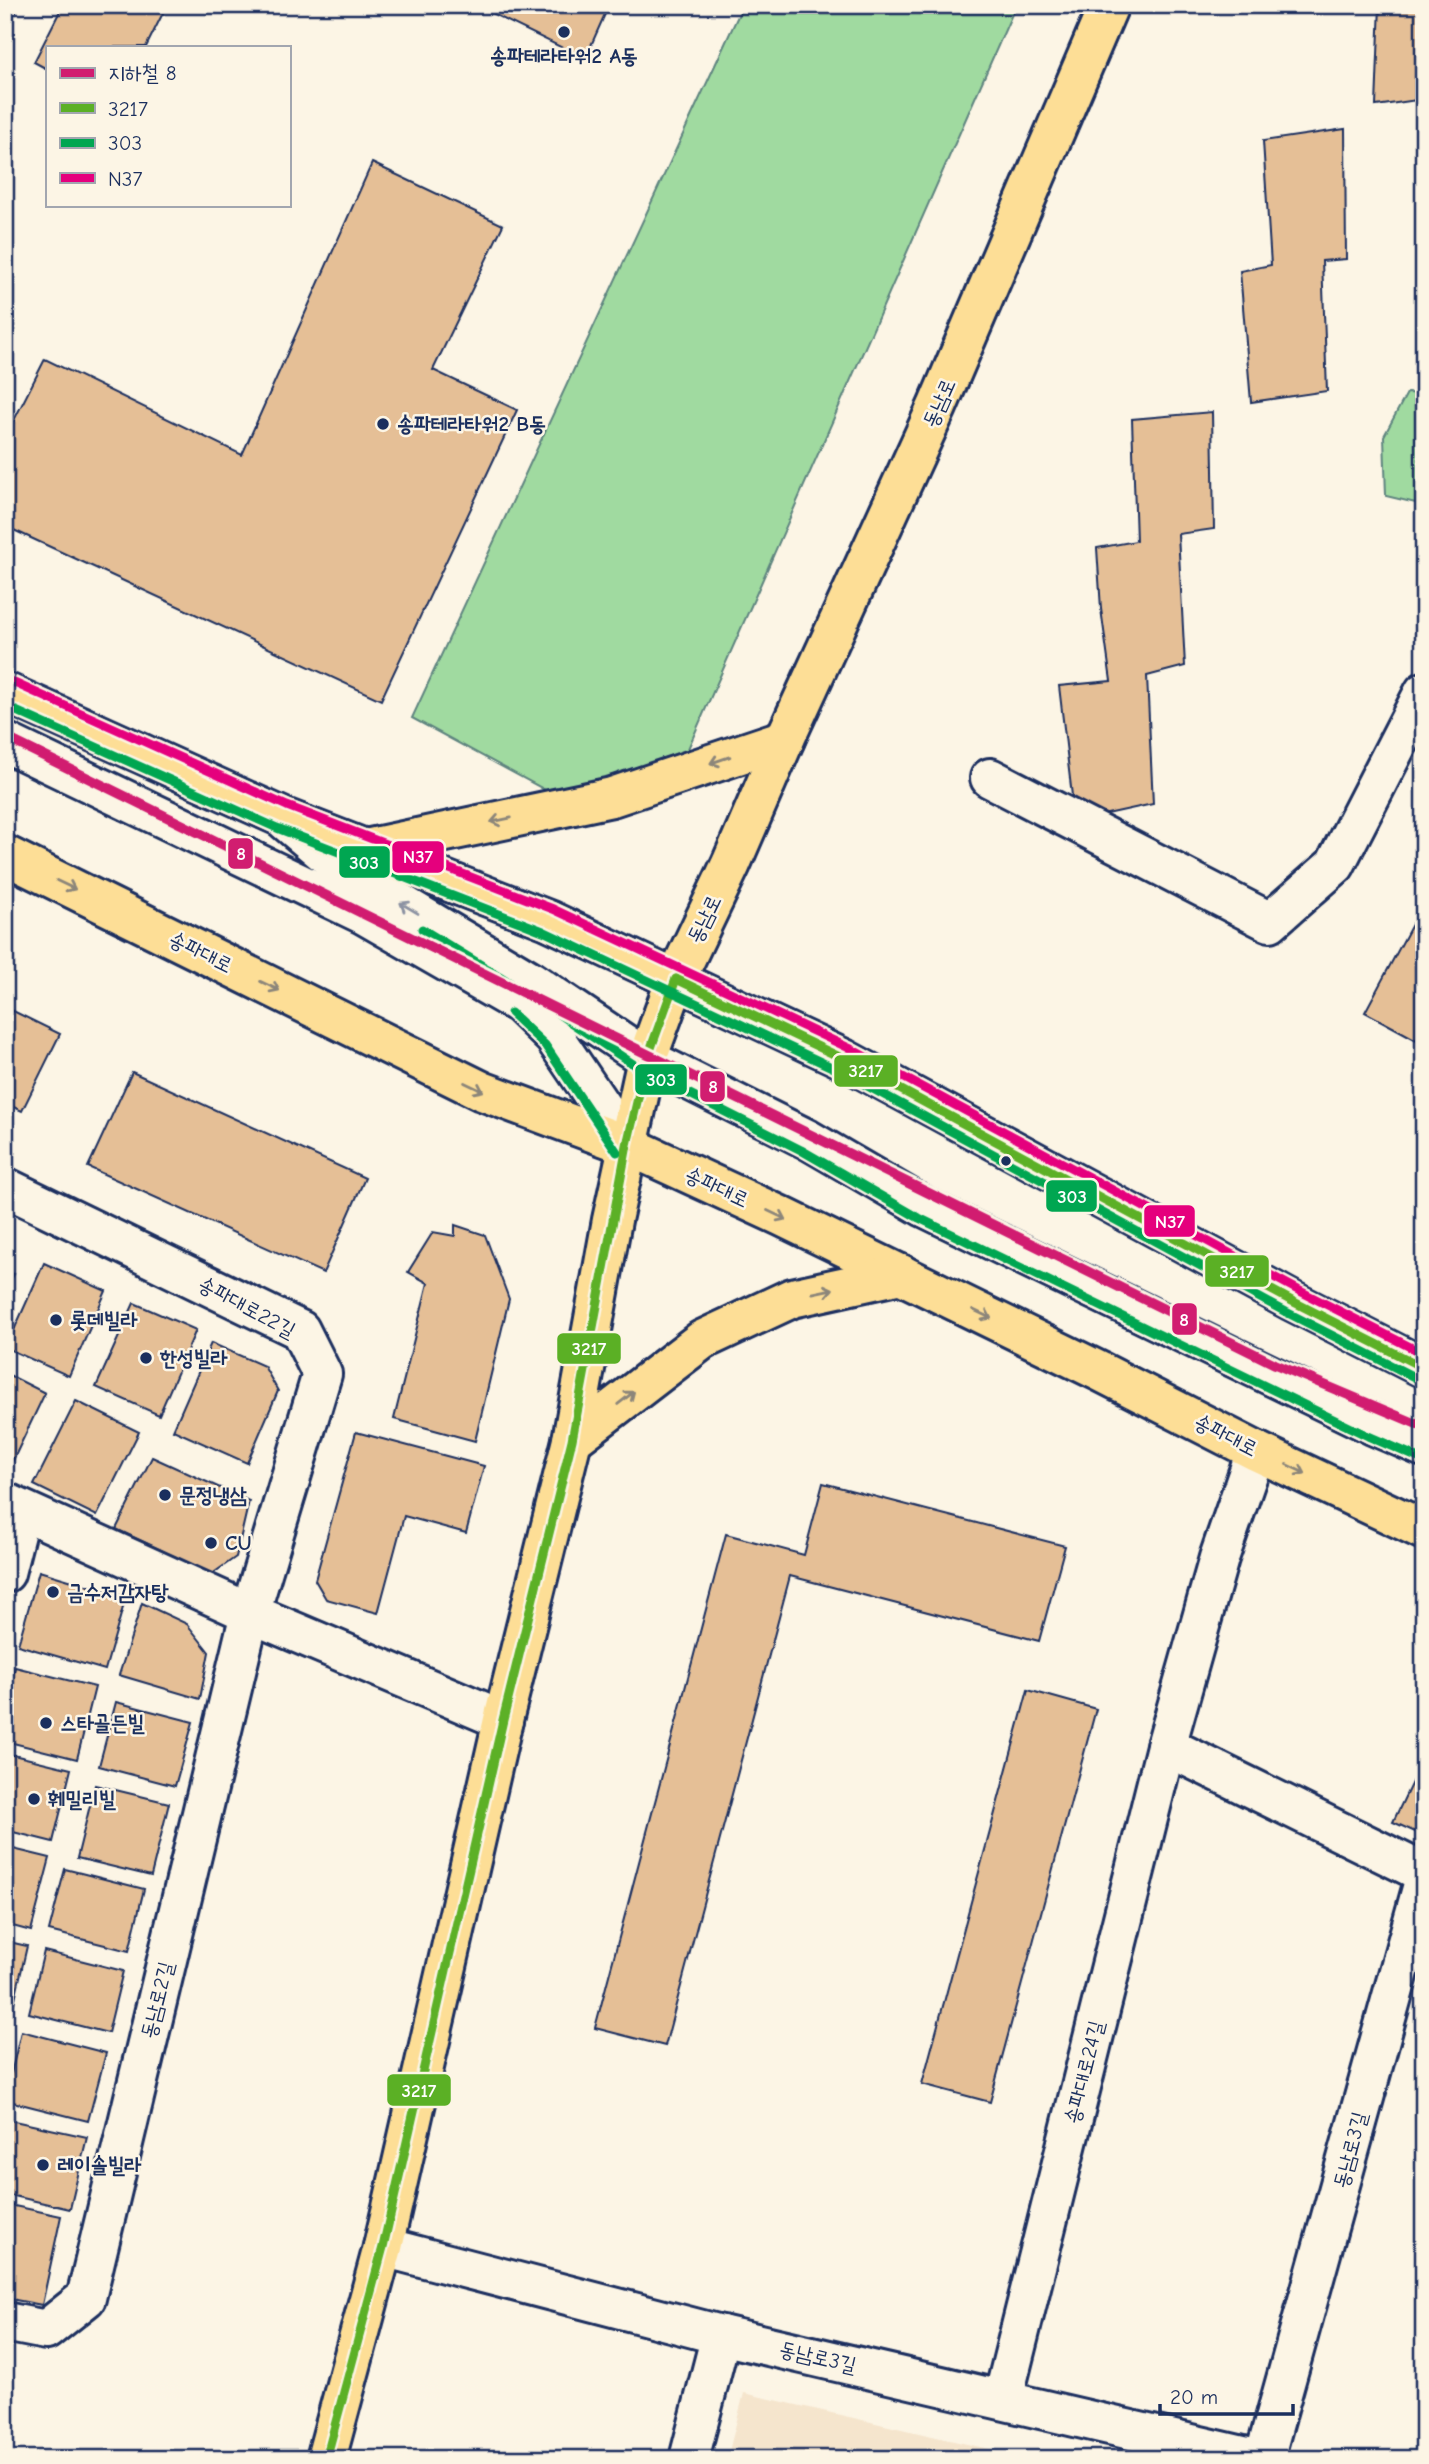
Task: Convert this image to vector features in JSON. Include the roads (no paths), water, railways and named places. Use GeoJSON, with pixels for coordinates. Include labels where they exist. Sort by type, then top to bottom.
{"type":"FeatureCollection","features":[{"type":"Feature","properties":{"kind":"main road","name":"동남로"},"geometry":{"type":"LineString","coordinates":[[326,2459],[383,2247],[503,1720],[572,1440],[626,1145],[647,1059],[676,979],[937,407],[1109,5]]}},
{"type":"Feature","properties":{"kind":"main road"},"geometry":{"type":"LineString","coordinates":[[5,692],[282,817],[548,920],[844,1059],[1292,1301],[1424,1368]]}},
{"type":"Feature","properties":{"kind":"main road"},"geometry":{"type":"LineString","coordinates":[[365,849],[612,797],[785,739]]}},
{"type":"Feature","properties":{"kind":"main road","name":"송파대로"},"geometry":{"type":"LineString","coordinates":[[5,855],[482,1091],[626,1145],[901,1274],[1256,1451],[1424,1530]]}},
{"type":"Feature","properties":{"kind":"main road"},"geometry":{"type":"LineString","coordinates":[[572,1440],[702,1340],[792,1298],[901,1274]]}},
{"type":"Feature","properties":{"kind":"street"},"geometry":{"type":"LineString","coordinates":[[990,778],[1270,922],[1335,865],[1424,692]]}},
{"type":"Feature","properties":{"kind":"street"},"geometry":{"type":"LineString","coordinates":[[5,742],[363,914],[520,1004],[554,1037],[626,1145]]}},
{"type":"Feature","properties":{"kind":"street"},"geometry":{"type":"LineString","coordinates":[[282,817],[343,869],[531,981],[647,1059],[807,1139],[924,1208],[1360,1419],[1424,1447]]}},
{"type":"Feature","properties":{"kind":"street","name":"송파대로22길"},"geometry":{"type":"LineString","coordinates":[[5,1187],[300,1330],[322,1374],[250,1613]]}},
{"type":"Feature","properties":{"kind":"street","name":"송파대로24길"},"geometry":{"type":"LineString","coordinates":[[1003,2399],[1166,1745],[1219,1558],[1256,1451]]}},
{"type":"Feature","properties":{"kind":"street"},"geometry":{"type":"LineString","coordinates":[[5,1573],[13,1506],[250,1613],[503,1720]]}},
{"type":"Feature","properties":{"kind":"street","name":"동남로2길"},"geometry":{"type":"LineString","coordinates":[[5,2322],[46,2330],[86,2298],[250,1613]]}},
{"type":"Feature","properties":{"kind":"street"},"geometry":{"type":"LineString","coordinates":[[1166,1745],[1424,1873]]}},
{"type":"Feature","properties":{"kind":"street","name":"동남로3길"},"geometry":{"type":"LineString","coordinates":[[1265,2459],[1424,1881]]}},
{"type":"Feature","properties":{"kind":"street","name":"동남로3길"},"geometry":{"type":"LineString","coordinates":[[383,2247],[721,2335],[1256,2459]]}},
{"type":"Feature","properties":{"kind":"street"},"geometry":{"type":"LineString","coordinates":[[690,2459],[721,2335]]}},
{"type":"Feature","properties":{"kind":"metro line","name":"8"},"geometry":{"type":"LineString","coordinates":[[5,737],[1275,1364],[1424,1427]]}},
{"type":"Feature","properties":{"kind":"place","name":"송파테라타워2 A동"},"geometry":{"type":"Point","coordinates":[564,32]}},
{"type":"Feature","properties":{"kind":"place","name":"송파테라타워2 B동"},"geometry":{"type":"Point","coordinates":[383,424]}},
{"type":"Feature","properties":{"kind":"place","name":"롯데빌라"},"geometry":{"type":"Point","coordinates":[56,1320]}},
{"type":"Feature","properties":{"kind":"place","name":"한성빌라"},"geometry":{"type":"Point","coordinates":[146,1358]}},
{"type":"Feature","properties":{"kind":"place","name":"문정냉삼"},"geometry":{"type":"Point","coordinates":[165,1495]}},
{"type":"Feature","properties":{"kind":"place","name":"CU"},"geometry":{"type":"Point","coordinates":[211,1543]}},
{"type":"Feature","properties":{"kind":"place","name":"금수저감자탕"},"geometry":{"type":"Point","coordinates":[53,1592]}},
{"type":"Feature","properties":{"kind":"place","name":"스타골든빌"},"geometry":{"type":"Point","coordinates":[46,1723]}},
{"type":"Feature","properties":{"kind":"place","name":"훼밀리빌"},"geometry":{"type":"Point","coordinates":[34,1799]}},
{"type":"Feature","properties":{"kind":"place","name":"레이솔빌라"},"geometry":{"type":"Point","coordinates":[43,2165]}}]}
